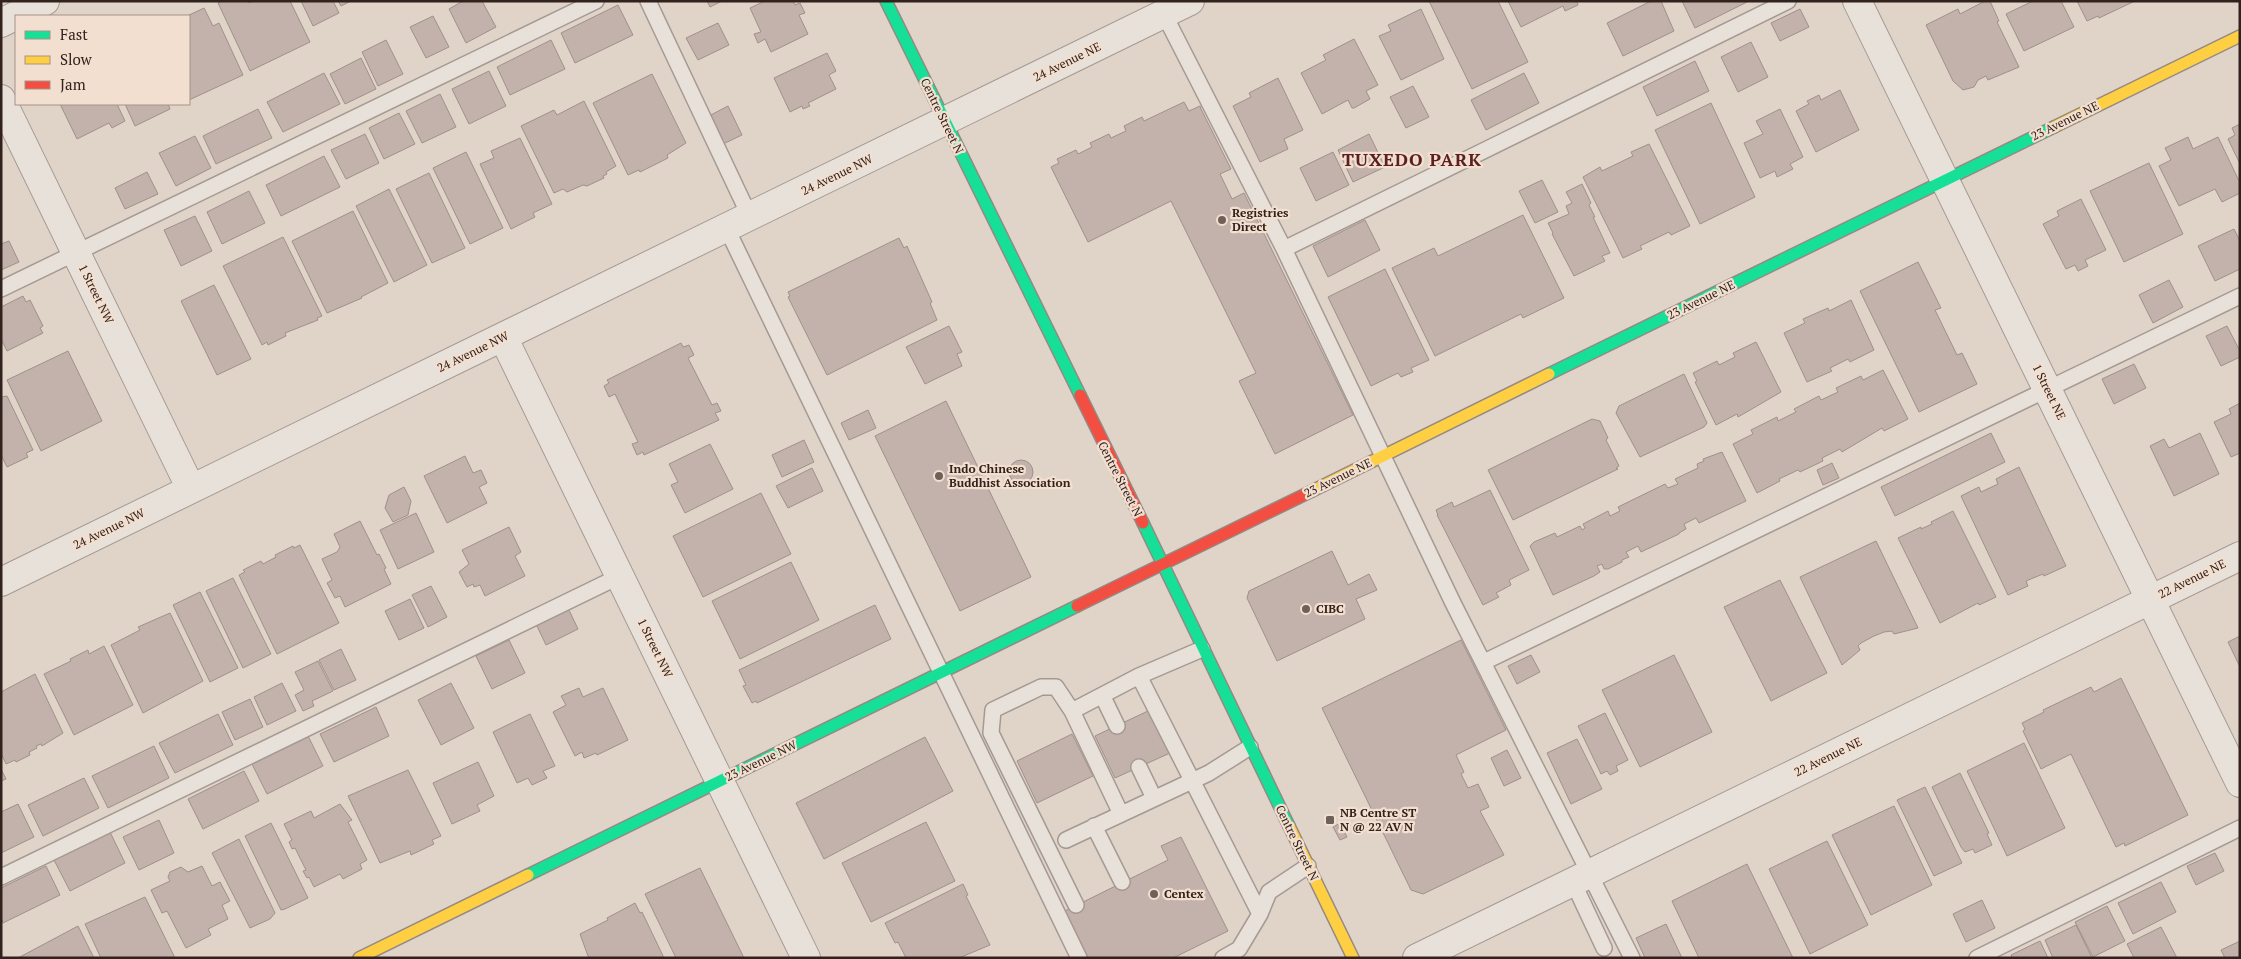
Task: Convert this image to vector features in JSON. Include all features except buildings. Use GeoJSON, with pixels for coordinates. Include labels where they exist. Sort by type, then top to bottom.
{"type":"FeatureCollection","features":[{"type":"Feature","properties":{"kind":"street"},"geometry":{"type":"LineString","coordinates":[[17,15],[45,1]]}},
{"type":"Feature","properties":{"kind":"street","name":"Centre Street N"},"geometry":{"type":"LineString","coordinates":[[886,1],[1163,564],[1202,649],[1353,958]]}},
{"type":"Feature","properties":{"kind":"street","name":"24 Avenue NE"},"geometry":{"type":"LineString","coordinates":[[945,122],[1190,1]]}},
{"type":"Feature","properties":{"kind":"street","name":"1 Street NE"},"geometry":{"type":"LineString","coordinates":[[1857,1],[1943,181],[2048,390],[2240,783]]}},
{"type":"Feature","properties":{"kind":"street"},"geometry":{"type":"LineString","coordinates":[[1,23],[15,16]]}},
{"type":"Feature","properties":{"kind":"street","name":"23 Avenue NE"},"geometry":{"type":"LineString","coordinates":[[1163,564],[2240,36]]}},
{"type":"Feature","properties":{"kind":"street","name":"1 Street NW"},"geometry":{"type":"LineString","coordinates":[[1,99],[191,489]]}},
{"type":"Feature","properties":{"kind":"street","name":"24 Avenue NW"},"geometry":{"type":"LineString","coordinates":[[1,582],[945,122]]}},
{"type":"Feature","properties":{"kind":"street","name":"1 Street NW"},"geometry":{"type":"LineString","coordinates":[[503,338],[806,958]]}},
{"type":"Feature","properties":{"kind":"street","name":"22 Avenue NE"},"geometry":{"type":"LineString","coordinates":[[1417,958],[2240,556]]}},
{"type":"Feature","properties":{"kind":"street","name":"23 Avenue NW"},"geometry":{"type":"LineString","coordinates":[[359,958],[1163,564]]}},
{"type":"Feature","properties":{"kind":"lane"},"geometry":{"type":"LineString","coordinates":[[1,289],[596,1]]}},
{"type":"Feature","properties":{"kind":"lane"},"geometry":{"type":"LineString","coordinates":[[648,1],[738,223],[940,674],[1079,958]]}},
{"type":"Feature","properties":{"kind":"lane"},"geometry":{"type":"LineString","coordinates":[[1284,249],[1788,1]]}},
{"type":"Feature","properties":{"kind":"lane"},"geometry":{"type":"LineString","coordinates":[[1164,14],[1284,249],[1484,662],[1581,878],[1604,948]]}},
{"type":"Feature","properties":{"kind":"lane"},"geometry":{"type":"LineString","coordinates":[[1484,662],[2240,296]]}},
{"type":"Feature","properties":{"kind":"lane"},"geometry":{"type":"LineString","coordinates":[[1,877],[620,576]]}},
{"type":"Feature","properties":{"kind":"lane"},"geometry":{"type":"LineString","coordinates":[[1072,711],[1103,697],[1139,676],[1202,649]]}},
{"type":"Feature","properties":{"kind":"lane"},"geometry":{"type":"LineString","coordinates":[[1139,676],[1260,914]]}},
{"type":"Feature","properties":{"kind":"lane"},"geometry":{"type":"LineString","coordinates":[[1076,905],[991,733],[994,710],[1041,687],[1056,687],[1072,711],[1121,814]]}},
{"type":"Feature","properties":{"kind":"lane"},"geometry":{"type":"LineString","coordinates":[[1103,697],[1117,726]]}},
{"type":"Feature","properties":{"kind":"lane"},"geometry":{"type":"LineString","coordinates":[[1066,840],[1209,773],[1250,747]]}},
{"type":"Feature","properties":{"kind":"lane"},"geometry":{"type":"LineString","coordinates":[[1138,767],[1154,798]]}},
{"type":"Feature","properties":{"kind":"lane"},"geometry":{"type":"LineString","coordinates":[[1094,826],[1122,882]]}},
{"type":"Feature","properties":{"kind":"lane"},"geometry":{"type":"LineString","coordinates":[[1977,958],[2240,828]]}},
{"type":"Feature","properties":{"kind":"lane"},"geometry":{"type":"LineString","coordinates":[[1224,958],[1239,949],[1260,914],[1269,892],[1308,866]]}},
{"type":"Feature","properties":{"kind":"lane"},"geometry":{"type":"LineString","coordinates":[[1581,878],[1632,958]]}},
{"type":"Feature","properties":{"kind":"traffic: fast"},"geometry":{"type":"LineString","coordinates":[[886,1],[1080,395]]}},
{"type":"Feature","properties":{"kind":"traffic: fast"},"geometry":{"type":"LineString","coordinates":[[1549,374],[2054,127]]}},
{"type":"Feature","properties":{"kind":"traffic: fast"},"geometry":{"type":"LineString","coordinates":[[1143,523],[1289,826]]}},
{"type":"Feature","properties":{"kind":"traffic: fast"},"geometry":{"type":"LineString","coordinates":[[528,875],[1077,606]]}},
{"type":"Feature","properties":{"kind":"traffic: slow"},"geometry":{"type":"LineString","coordinates":[[2054,127],[2240,36]]}},
{"type":"Feature","properties":{"kind":"traffic: slow"},"geometry":{"type":"LineString","coordinates":[[1312,491],[1549,374]]}},
{"type":"Feature","properties":{"kind":"traffic: slow"},"geometry":{"type":"LineString","coordinates":[[1289,826],[1353,958]]}},
{"type":"Feature","properties":{"kind":"traffic: slow"},"geometry":{"type":"LineString","coordinates":[[359,958],[528,875]]}},
{"type":"Feature","properties":{"kind":"traffic: jam"},"geometry":{"type":"LineString","coordinates":[[1080,395],[1143,523]]}},
{"type":"Feature","properties":{"kind":"traffic: jam"},"geometry":{"type":"LineString","coordinates":[[1077,606],[1312,491]]}},
{"type":"Feature","properties":{"kind":"place","name":"Registries Direct"},"geometry":{"type":"Point","coordinates":[1222,220]}},
{"type":"Feature","properties":{"kind":"place","name":"Indo Chinese Buddhist Association"},"geometry":{"type":"Point","coordinates":[939,476]}},
{"type":"Feature","properties":{"kind":"place","name":"CIBC"},"geometry":{"type":"Point","coordinates":[1306,609]}},
{"type":"Feature","properties":{"kind":"place","name":"NB Centre ST N @ 22 AV N"},"geometry":{"type":"Point","coordinates":[1330,820]}},
{"type":"Feature","properties":{"kind":"place","name":"Centex"},"geometry":{"type":"Point","coordinates":[1154,894]}},
{"type":"Feature","properties":{"kind":"district","name":"TUXEDO PARK"},"geometry":{"type":"Point","coordinates":[1412,160]}}]}
